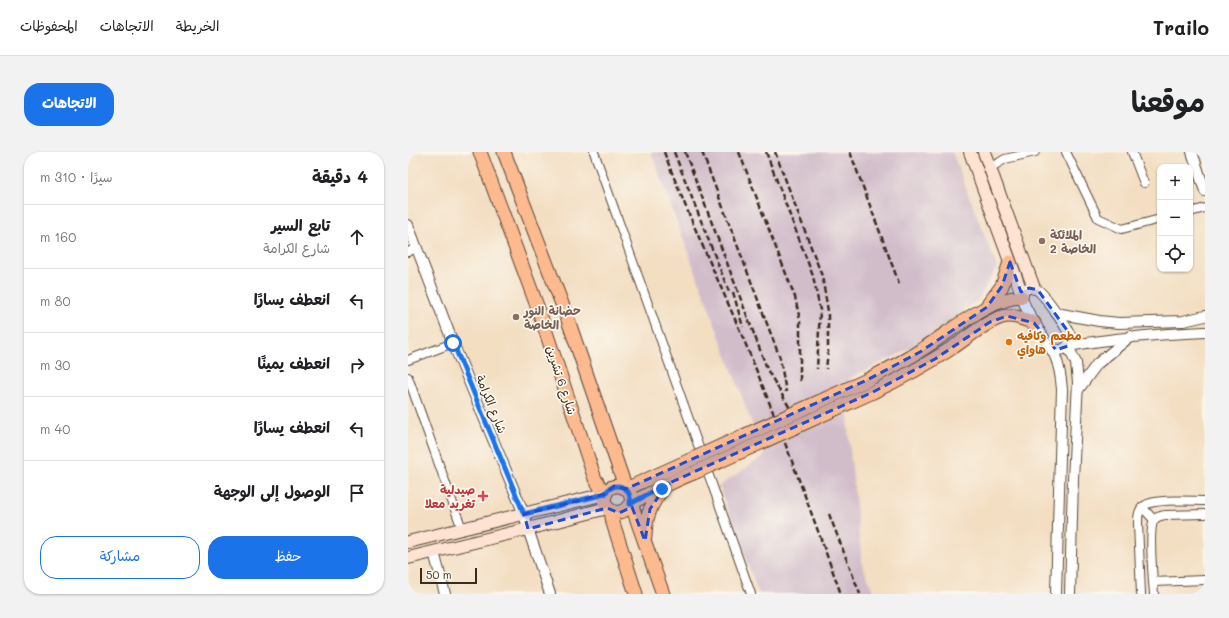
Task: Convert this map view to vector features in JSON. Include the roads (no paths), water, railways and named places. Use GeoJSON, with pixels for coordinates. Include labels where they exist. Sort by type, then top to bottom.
{"type":"FeatureCollection","features":[{"type":"Feature","properties":{"kind":"main road","name":"شارع 6 تشرين"},"geometry":{"type":"LineString","coordinates":[[480,152],[540,314],[595,479],[605,494]]}},
{"type":"Feature","properties":{"kind":"main road","name":"شارع 6 تشرين"},"geometry":{"type":"LineString","coordinates":[[504,152],[567,317],[626,489]]}},
{"type":"Feature","properties":{"kind":"main road"},"geometry":{"type":"LineString","coordinates":[[626,489],[867,380],[920,352],[986,307],[1005,299],[1021,296],[970,152]]}},
{"type":"Feature","properties":{"kind":"main road"},"geometry":{"type":"LineString","coordinates":[[984,152],[1034,288]]}},
{"type":"Feature","properties":{"kind":"main road"},"geometry":{"type":"LineString","coordinates":[[986,307],[1002,286],[1010,262]]}},
{"type":"Feature","properties":{"kind":"main road"},"geometry":{"type":"LineString","coordinates":[[630,504],[667,484],[873,392],[915,371],[990,322],[1007,316],[1016,317],[1034,323]]}},
{"type":"Feature","properties":{"kind":"main road"},"geometry":{"type":"LineString","coordinates":[[645,541],[646,524],[650,509],[657,495],[667,484]]}},
{"type":"Feature","properties":{"kind":"main road"},"geometry":{"type":"LineString","coordinates":[[408,558],[609,510],[623,512],[630,504],[631,496],[626,489],[619,486],[614,486],[607,490],[604,502],[609,510],[636,594]]}},
{"type":"Feature","properties":{"kind":"main road"},"geometry":{"type":"LineString","coordinates":[[408,542],[605,494]]}},
{"type":"Feature","properties":{"kind":"main road"},"geometry":{"type":"LineString","coordinates":[[630,504],[645,541],[663,594]]}},
{"type":"Feature","properties":{"kind":"street"},"geometry":{"type":"LineString","coordinates":[[594,152],[750,594]]}},
{"type":"Feature","properties":{"kind":"street"},"geometry":{"type":"LineString","coordinates":[[990,168],[1005,159],[1035,152]]}},
{"type":"Feature","properties":{"kind":"street"},"geometry":{"type":"LineString","coordinates":[[1066,152],[1098,218],[1122,229],[1157,221]]}},
{"type":"Feature","properties":{"kind":"street"},"geometry":{"type":"LineString","coordinates":[[1132,152],[1144,183]]}},
{"type":"Feature","properties":{"kind":"street"},"geometry":{"type":"LineString","coordinates":[[1192,152],[1205,191]]}},
{"type":"Feature","properties":{"kind":"street"},"geometry":{"type":"LineString","coordinates":[[1193,211],[1205,208]]}},
{"type":"Feature","properties":{"kind":"street","name":"شارع الكرامة"},"geometry":{"type":"LineString","coordinates":[[408,225],[412,250],[453,343],[524,514],[550,594]]}},
{"type":"Feature","properties":{"kind":"street"},"geometry":{"type":"LineString","coordinates":[[1056,594],[1062,389],[1059,368],[1052,348],[1034,323],[1023,304],[1021,296],[1024,290],[1034,288],[1038,290],[1069,333],[1070,342],[1068,346]]}},
{"type":"Feature","properties":{"kind":"street"},"geometry":{"type":"LineString","coordinates":[[1056,313],[1119,323],[1183,321],[1205,316]]}},
{"type":"Feature","properties":{"kind":"street"},"geometry":{"type":"LineString","coordinates":[[1190,332],[1205,337]]}},
{"type":"Feature","properties":{"kind":"street"},"geometry":{"type":"LineString","coordinates":[[1052,348],[1061,351],[1068,346],[1131,336],[1205,332]]}},
{"type":"Feature","properties":{"kind":"street"},"geometry":{"type":"LineString","coordinates":[[1077,391],[1097,364],[1131,336]]}},
{"type":"Feature","properties":{"kind":"street"},"geometry":{"type":"LineString","coordinates":[[408,360],[453,343]]}},
{"type":"Feature","properties":{"kind":"street"},"geometry":{"type":"LineString","coordinates":[[1068,346],[1073,354],[1077,368],[1078,382],[1070,594]]}},
{"type":"Feature","properties":{"kind":"street"},"geometry":{"type":"LineString","coordinates":[[408,377],[462,529]]}},
{"type":"Feature","properties":{"kind":"street"},"geometry":{"type":"LineString","coordinates":[[1141,594],[1138,514],[1142,507],[1158,501],[1205,501]]}},
{"type":"Feature","properties":{"kind":"street"},"geometry":{"type":"LineString","coordinates":[[1142,507],[1154,520]]}},
{"type":"Feature","properties":{"kind":"street"},"geometry":{"type":"LineString","coordinates":[[1154,594],[1151,532],[1154,520],[1158,516],[1165,515],[1205,514]]}},
{"type":"Feature","properties":{"kind":"street"},"geometry":{"type":"LineString","coordinates":[[434,552],[445,594]]}},
{"type":"Feature","properties":{"kind":"street"},"geometry":{"type":"LineString","coordinates":[[1153,582],[1205,580]]}},
{"type":"Feature","properties":{"kind":"railway"},"geometry":{"type":"LineString","coordinates":[[664,152],[701,243],[741,333],[805,495],[841,594]]}},
{"type":"Feature","properties":{"kind":"railway"},"geometry":{"type":"LineString","coordinates":[[674,152],[729,292]]}},
{"type":"Feature","properties":{"kind":"railway"},"geometry":{"type":"LineString","coordinates":[[685,152],[768,371],[791,410]]}},
{"type":"Feature","properties":{"kind":"railway"},"geometry":{"type":"LineString","coordinates":[[702,152],[780,358],[786,392]]}},
{"type":"Feature","properties":{"kind":"railway"},"geometry":{"type":"LineString","coordinates":[[739,152],[795,297],[800,320],[800,382]]}},
{"type":"Feature","properties":{"kind":"railway"},"geometry":{"type":"LineString","coordinates":[[766,152],[813,276],[820,310],[817,369]]}},
{"type":"Feature","properties":{"kind":"railway"},"geometry":{"type":"LineString","coordinates":[[775,152],[822,276],[828,311],[828,352],[826,369]]}},
{"type":"Feature","properties":{"kind":"railway"},"geometry":{"type":"LineString","coordinates":[[850,152],[900,286]]}},
{"type":"Feature","properties":{"kind":"railway"},"geometry":{"type":"LineString","coordinates":[[733,292],[743,327]]}},
{"type":"Feature","properties":{"kind":"railway"},"geometry":{"type":"LineString","coordinates":[[829,514],[860,594]]}},
{"type":"Feature","properties":{"kind":"place","name":"الملائكة الخاصة 2"},"geometry":{"type":"Point","coordinates":[1042,241]}},
{"type":"Feature","properties":{"kind":"place","name":"حضانة النور الخاصة"},"geometry":{"type":"Point","coordinates":[516,317]}},
{"type":"Feature","properties":{"kind":"place","name":"مطعم وكافيه هاواي"},"geometry":{"type":"Point","coordinates":[1009,342]}},
{"type":"Feature","properties":{"kind":"place","name":"صيدلية تغريد معلا"},"geometry":{"type":"Point","coordinates":[483,496]}}]}
